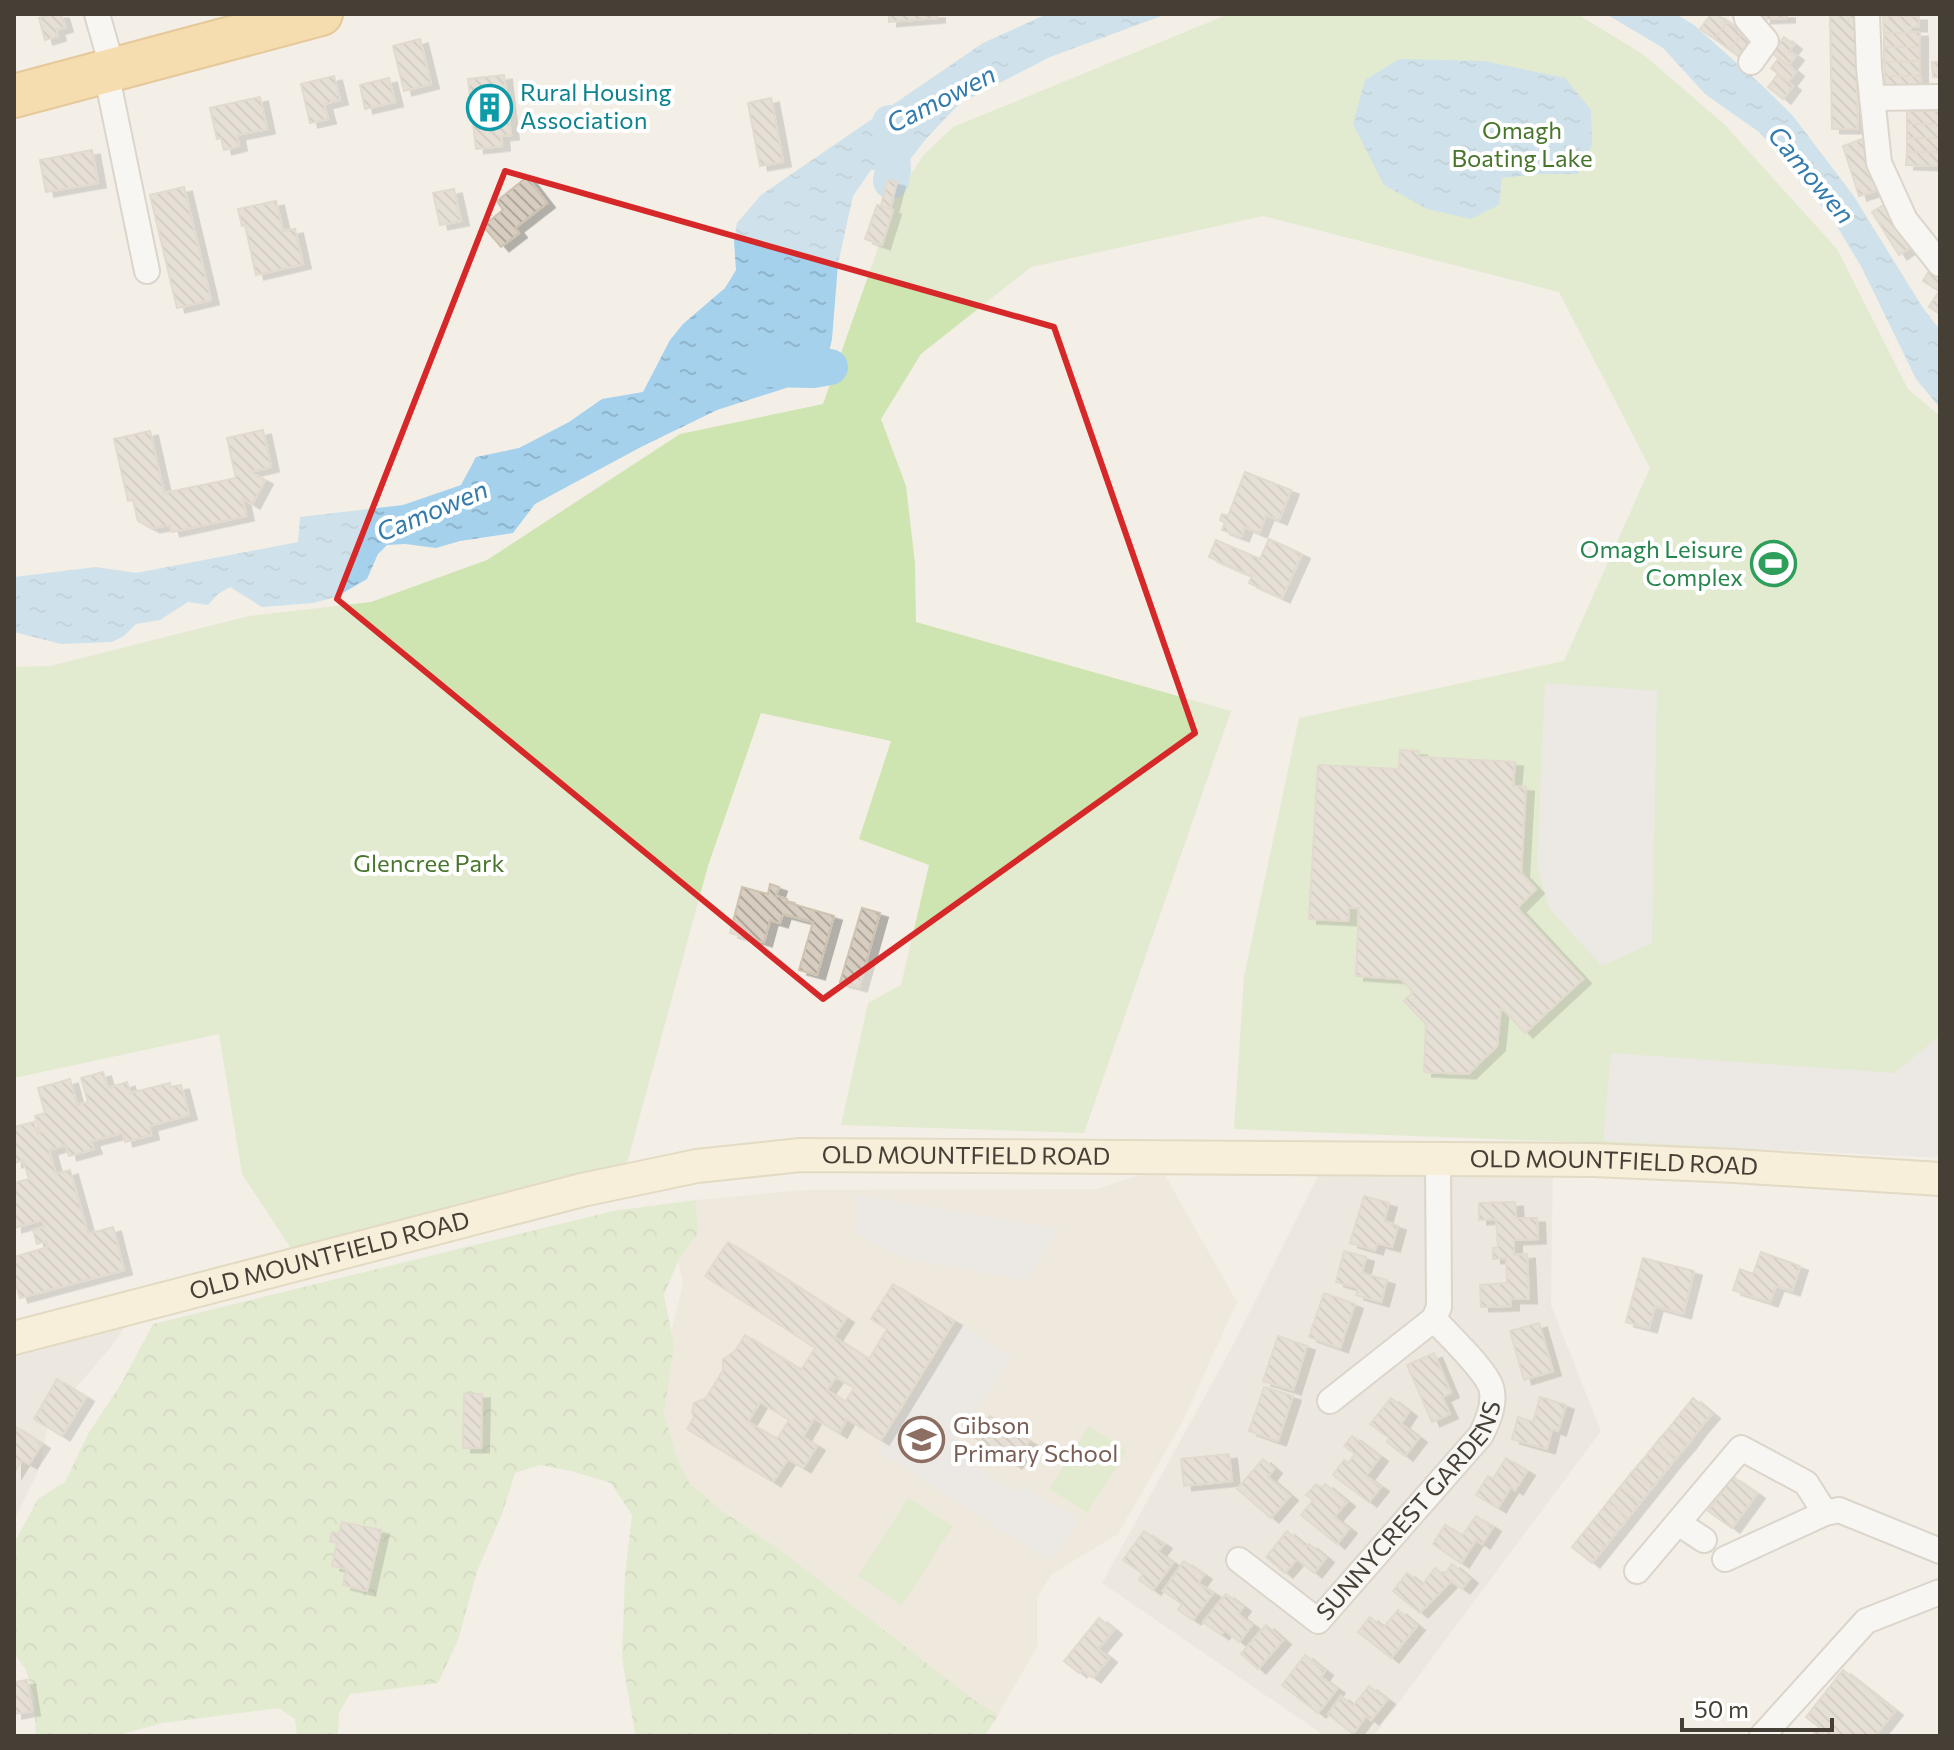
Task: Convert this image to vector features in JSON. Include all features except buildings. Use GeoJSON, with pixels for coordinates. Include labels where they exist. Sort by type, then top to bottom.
{"type":"FeatureCollection","features":[{"type":"Feature","properties":{"kind":"highway"},"geometry":{"type":"LineString","coordinates":[[14,96],[321,14]]}},
{"type":"Feature","properties":{"kind":"street"},"geometry":{"type":"LineString","coordinates":[[97,14],[147,271]]}},
{"type":"Feature","properties":{"kind":"street"},"geometry":{"type":"LineString","coordinates":[[1746,14],[1766,41],[1751,62]]}},
{"type":"Feature","properties":{"kind":"street"},"geometry":{"type":"LineString","coordinates":[[1867,14],[1879,163],[1905,220],[1940,264]]}},
{"type":"Feature","properties":{"kind":"street"},"geometry":{"type":"LineString","coordinates":[[1872,98],[1940,97]]}},
{"type":"Feature","properties":{"kind":"street","name":"OLD MOUNTFIELD ROAD"},"geometry":{"type":"LineString","coordinates":[[14,1338],[582,1190],[697,1166],[817,1155],[1594,1160],[1940,1179]]}},
{"type":"Feature","properties":{"kind":"street"},"geometry":{"type":"LineString","coordinates":[[1330,1401],[1434,1319],[1439,1307],[1438,1160]]}},
{"type":"Feature","properties":{"kind":"street","name":"SUNNYCREST GARDENS"},"geometry":{"type":"LineString","coordinates":[[1239,1560],[1318,1621],[1481,1435],[1489,1418],[1491,1388],[1483,1374],[1434,1319]]}},
{"type":"Feature","properties":{"kind":"street"},"geometry":{"type":"LineString","coordinates":[[1637,1571],[1741,1448],[1806,1483],[1825,1513]]}},
{"type":"Feature","properties":{"kind":"street"},"geometry":{"type":"LineString","coordinates":[[1725,1559],[1825,1513],[1839,1510],[1940,1551]]}},
{"type":"Feature","properties":{"kind":"street"},"geometry":{"type":"LineString","coordinates":[[1678,1523],[1704,1540]]}},
{"type":"Feature","properties":{"kind":"street"},"geometry":{"type":"LineString","coordinates":[[1762,1736],[1866,1621],[1940,1592]]}},
{"type":"Feature","properties":{"kind":"highlighted area"},"geometry":{"type":"Polygon","coordinates":[[[505,171],[1054,327],[1195,733],[823,999],[337,599],[505,171]]]}},
{"type":"Feature","properties":{"kind":"shaded area"},"geometry":{"type":"Polygon","coordinates":[[[1545,683],[1657,691],[1652,943],[1602,966],[1549,908],[1537,866],[1545,683]]]}},
{"type":"Feature","properties":{"kind":"shaded area"},"geometry":{"type":"Polygon","coordinates":[[[1940,1035],[1940,1158],[1603,1141],[1611,1053],[1895,1073],[1940,1035]]]}},
{"type":"Feature","properties":{"kind":"shaded area"},"geometry":{"type":"Polygon","coordinates":[[[1553,1161],[1551,1305],[1601,1431],[1374,1736],[1325,1736],[1102,1583],[1233,1345],[1320,1172],[1553,1161]]]}},
{"type":"Feature","properties":{"kind":"shaded area","name":"Gibson Primary School"},"geometry":{"type":"Polygon","coordinates":[[[1161,1168],[1237,1302],[1182,1423],[1118,1534],[1052,1574],[1037,1598],[1037,1647],[998,1715],[690,1484],[677,1458],[664,1414],[674,1346],[671,1331],[683,1284],[678,1261],[698,1233],[696,1200],[803,1190],[1097,1189],[1161,1168]]]}},
{"type":"Feature","properties":{"kind":"shaded area"},"geometry":{"type":"Polygon","coordinates":[[[858,1195],[1059,1229],[1027,1281],[904,1258],[855,1233],[858,1195]]]}},
{"type":"Feature","properties":{"kind":"shaded area"},"geometry":{"type":"Polygon","coordinates":[[[139,1306],[111,1347],[49,1419],[40,1467],[14,1521],[14,1349],[139,1306]]]}},
{"type":"Feature","properties":{"kind":"shaded area"},"geometry":{"type":"Polygon","coordinates":[[[960,1323],[1012,1356],[952,1451],[1016,1492],[1022,1484],[1078,1520],[1051,1562],[878,1451],[960,1323]]]}},
{"type":"Feature","properties":{"kind":"green space"},"geometry":{"type":"Polygon","coordinates":[[[1229,14],[1577,14],[1644,55],[1725,125],[1837,249],[1908,389],[1940,416],[1940,1156],[1234,1129],[1244,977],[1299,718],[1564,661],[1650,468],[1559,292],[1263,216],[1031,267],[921,354],[881,419],[906,486],[915,563],[916,622],[1231,711],[1084,1133],[841,1125],[868,1003],[901,985],[929,865],[859,839],[891,741],[761,713],[708,866],[627,1163],[292,1250],[242,1174],[219,1034],[14,1078],[14,667],[50,666],[249,616],[371,602],[487,560],[680,434],[823,404],[896,197],[923,156],[953,127],[1229,14]]]}},
{"type":"Feature","properties":{"kind":"green space"},"geometry":{"type":"Polygon","coordinates":[[[696,1200],[698,1233],[678,1261],[664,1295],[674,1346],[664,1414],[677,1458],[690,1484],[998,1715],[985,1736],[635,1734],[622,1658],[625,1575],[632,1515],[611,1483],[540,1465],[515,1473],[502,1514],[477,1571],[458,1640],[438,1683],[350,1694],[339,1713],[338,1736],[297,1736],[295,1719],[279,1708],[162,1723],[115,1736],[36,1736],[34,1698],[26,1670],[14,1653],[14,1543],[38,1499],[65,1482],[88,1434],[121,1384],[153,1324],[613,1211],[696,1200]]]}},
{"type":"Feature","properties":{"kind":"green space"},"geometry":{"type":"Polygon","coordinates":[[[1089,1426],[1127,1451],[1087,1513],[1049,1489],[1089,1426]]]}},
{"type":"Feature","properties":{"kind":"green space"},"geometry":{"type":"Polygon","coordinates":[[[908,1498],[953,1526],[902,1605],[858,1576],[908,1498]]]}},
{"type":"Feature","properties":{"kind":"water","name":"Camowen"},"geometry":{"type":"Polygon","coordinates":[[[1047,14],[1167,14],[1050,57],[959,104],[902,170],[871,170],[853,196],[838,264],[832,339],[827,361],[786,388],[717,410],[641,447],[535,504],[513,533],[436,548],[387,545],[378,554],[367,579],[336,597],[313,603],[262,607],[230,587],[208,605],[188,602],[160,620],[136,624],[112,642],[61,644],[14,632],[14,577],[96,567],[136,573],[298,542],[300,517],[403,505],[461,485],[476,457],[519,448],[569,422],[602,399],[643,392],[670,340],[683,324],[725,288],[736,270],[734,241],[737,223],[761,195],[983,43],[1047,14]]]}},
{"type":"Feature","properties":{"kind":"water","name":"Camowen"},"geometry":{"type":"Polygon","coordinates":[[[1606,14],[1676,14],[1694,25],[1793,116],[1853,195],[1940,330],[1940,408],[1916,379],[1862,268],[1835,223],[1790,167],[1759,132],[1705,94],[1663,48],[1606,14]]]}},
{"type":"Feature","properties":{"kind":"water"},"geometry":{"type":"Polygon","coordinates":[[[1399,59],[1484,61],[1565,78],[1591,110],[1592,145],[1578,174],[1502,178],[1499,205],[1471,219],[1427,209],[1384,185],[1353,124],[1365,80],[1399,59]]]}},
{"type":"Feature","properties":{"kind":"waterway","name":"Camowen"},"geometry":{"type":"LineString","coordinates":[[890,123],[891,181]]}},
{"type":"Feature","properties":{"kind":"waterway"},"geometry":{"type":"LineString","coordinates":[[764,369],[813,370],[830,367]]}},
{"type":"Feature","properties":{"kind":"place","name":"Rural Housing Association"},"geometry":{"type":"Point","coordinates":[489,107]}},
{"type":"Feature","properties":{"kind":"place","name":"Omagh Leisure Complex"},"geometry":{"type":"Point","coordinates":[1774,564]}},
{"type":"Feature","properties":{"kind":"place","name":"Gibson Primary School"},"geometry":{"type":"Point","coordinates":[922,1440]}},
{"type":"Feature","properties":{"kind":"park label","name":"Omagh Boating Lake"},"geometry":{"type":"Point","coordinates":[1522,145]}},
{"type":"Feature","properties":{"kind":"park label","name":"Glencree Park"},"geometry":{"type":"Point","coordinates":[429,864]}}]}
